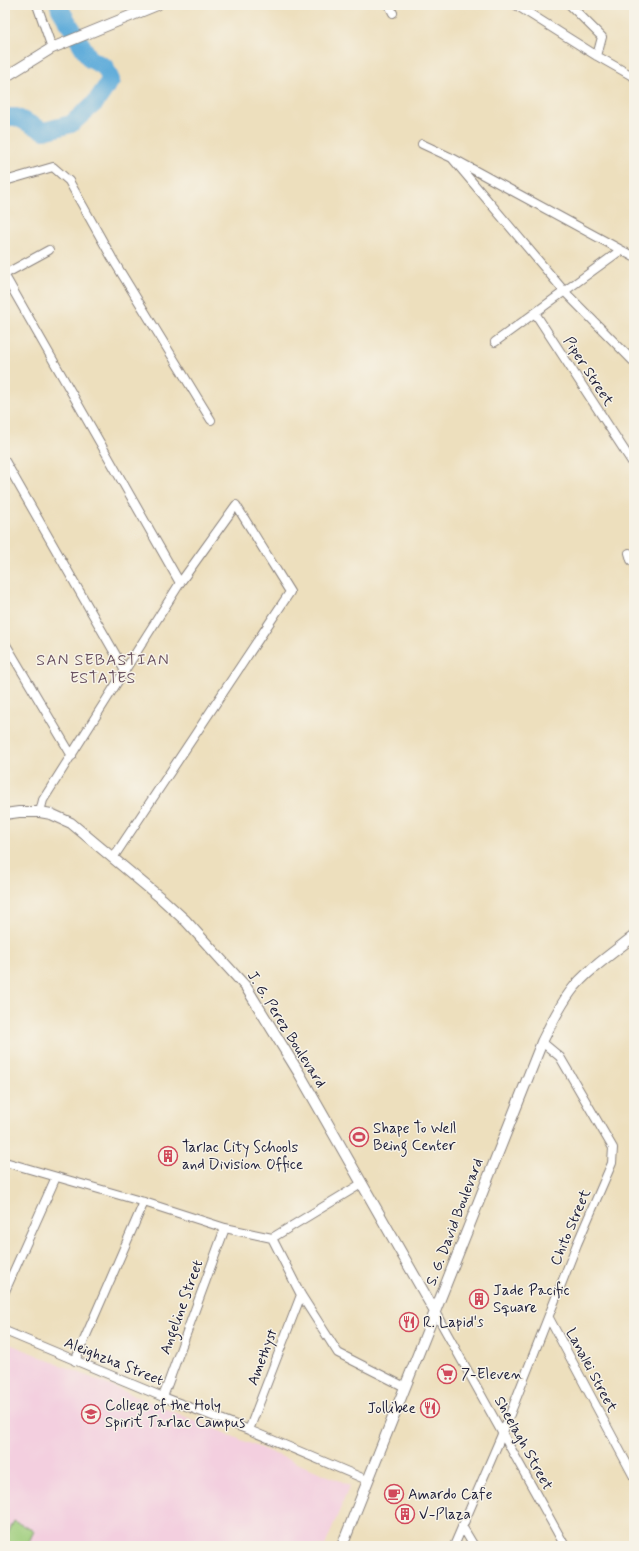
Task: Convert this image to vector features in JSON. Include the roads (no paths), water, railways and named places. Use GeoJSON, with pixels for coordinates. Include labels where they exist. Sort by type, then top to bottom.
{"type":"FeatureCollection","features":[{"type":"Feature","properties":{"kind":"street"},"geometry":{"type":"LineString","coordinates":[[37,5],[56,47]]}},
{"type":"Feature","properties":{"kind":"street"},"geometry":{"type":"LineString","coordinates":[[5,77],[56,47],[157,5]]}},
{"type":"Feature","properties":{"kind":"street"},"geometry":{"type":"LineString","coordinates":[[389,5],[393,14]]}},
{"type":"Feature","properties":{"kind":"street"},"geometry":{"type":"LineString","coordinates":[[516,5],[597,56],[634,77]]}},
{"type":"Feature","properties":{"kind":"street"},"geometry":{"type":"LineString","coordinates":[[570,5],[602,37],[597,56]]}},
{"type":"Feature","properties":{"kind":"street"},"geometry":{"type":"LineString","coordinates":[[422,144],[452,158],[634,257]]}},
{"type":"Feature","properties":{"kind":"street"},"geometry":{"type":"LineString","coordinates":[[452,158],[564,291],[634,362]]}},
{"type":"Feature","properties":{"kind":"street"},"geometry":{"type":"LineString","coordinates":[[5,181],[53,167],[69,180],[112,258],[211,420]]}},
{"type":"Feature","properties":{"kind":"street"},"geometry":{"type":"LineString","coordinates":[[49,250],[5,275],[180,583]]}},
{"type":"Feature","properties":{"kind":"street"},"geometry":{"type":"LineString","coordinates":[[496,342],[621,250]]}},
{"type":"Feature","properties":{"kind":"street","name":"Piper Street"},"geometry":{"type":"LineString","coordinates":[[535,313],[634,465]]}},
{"type":"Feature","properties":{"kind":"street"},"geometry":{"type":"LineString","coordinates":[[5,461],[125,671]]}},
{"type":"Feature","properties":{"kind":"street"},"geometry":{"type":"LineString","coordinates":[[40,812],[43,800],[180,583],[236,505],[290,592],[114,858]]}},
{"type":"Feature","properties":{"kind":"street"},"geometry":{"type":"LineString","coordinates":[[629,553],[631,560],[634,563]]}},
{"type":"Feature","properties":{"kind":"street"},"geometry":{"type":"LineString","coordinates":[[5,643],[72,756]]}},
{"type":"Feature","properties":{"kind":"street","name":"J. G. Perez Boulevard"},"geometry":{"type":"LineString","coordinates":[[5,814],[40,812],[51,814],[72,823],[186,921],[246,987],[299,1073],[435,1312]]}},
{"type":"Feature","properties":{"kind":"street","name":"S. G. David Boulevard"},"geometry":{"type":"LineString","coordinates":[[342,1546],[542,1042],[558,1009],[572,989],[594,968],[634,936]]}},
{"type":"Feature","properties":{"kind":"street","name":"Chito Street"},"geometry":{"type":"LineString","coordinates":[[454,1546],[549,1318],[577,1244],[612,1163],[613,1148],[560,1057],[542,1042]]}},
{"type":"Feature","properties":{"kind":"street"},"geometry":{"type":"LineString","coordinates":[[5,1162],[56,1178],[144,1202],[225,1228],[272,1238],[361,1184]]}},
{"type":"Feature","properties":{"kind":"street"},"geometry":{"type":"LineString","coordinates":[[5,1291],[56,1178]]}},
{"type":"Feature","properties":{"kind":"street"},"geometry":{"type":"LineString","coordinates":[[75,1361],[144,1202]]}},
{"type":"Feature","properties":{"kind":"street","name":"Angeline Street"},"geometry":{"type":"LineString","coordinates":[[163,1397],[225,1228]]}},
{"type":"Feature","properties":{"kind":"street"},"geometry":{"type":"LineString","coordinates":[[272,1238],[302,1295],[338,1353],[405,1387]]}},
{"type":"Feature","properties":{"kind":"street","name":"Amethyst"},"geometry":{"type":"LineString","coordinates":[[249,1430],[302,1295]]}},
{"type":"Feature","properties":{"kind":"street","name":"Sheelagh Street"},"geometry":{"type":"LineString","coordinates":[[435,1312],[565,1546]]}},
{"type":"Feature","properties":{"kind":"street","name":"Lanalei Street"},"geometry":{"type":"LineString","coordinates":[[549,1318],[634,1476]]}},
{"type":"Feature","properties":{"kind":"street","name":"Aleighzha Street"},"geometry":{"type":"LineString","coordinates":[[5,1331],[163,1397],[249,1430],[367,1480]]}},
{"type":"Feature","properties":{"kind":"street"},"geometry":{"type":"LineString","coordinates":[[462,1526],[474,1546]]}},
{"type":"Feature","properties":{"kind":"waterway"},"geometry":{"type":"LineString","coordinates":[[5,117],[16,117],[44,131],[71,124],[95,103],[111,80],[105,67],[90,59],[59,5]]}},
{"type":"Feature","properties":{"kind":"place","name":"Shape To Well Being Center"},"geometry":{"type":"Point","coordinates":[359,1137]}},
{"type":"Feature","properties":{"kind":"place","name":"Tarlac City Schools and Division Office"},"geometry":{"type":"Point","coordinates":[168,1156]}},
{"type":"Feature","properties":{"kind":"place","name":"Jade Pacific Square"},"geometry":{"type":"Point","coordinates":[479,1299]}},
{"type":"Feature","properties":{"kind":"place","name":"R. Lapid's"},"geometry":{"type":"Point","coordinates":[409,1322]}},
{"type":"Feature","properties":{"kind":"place","name":"7-Eleven"},"geometry":{"type":"Point","coordinates":[447,1374]}},
{"type":"Feature","properties":{"kind":"place","name":"Jollibee"},"geometry":{"type":"Point","coordinates":[430,1408]}},
{"type":"Feature","properties":{"kind":"place","name":"College of the Holy Spirit Tarlac Campus"},"geometry":{"type":"Point","coordinates":[91,1414]}},
{"type":"Feature","properties":{"kind":"place","name":"Amardo Cafe"},"geometry":{"type":"Point","coordinates":[394,1494]}},
{"type":"Feature","properties":{"kind":"place","name":"V-Plaza"},"geometry":{"type":"Point","coordinates":[405,1514]}},
{"type":"Feature","properties":{"kind":"district","name":"SAN SEBASTIAN ESTATES"},"geometry":{"type":"Point","coordinates":[103,668]}}]}
